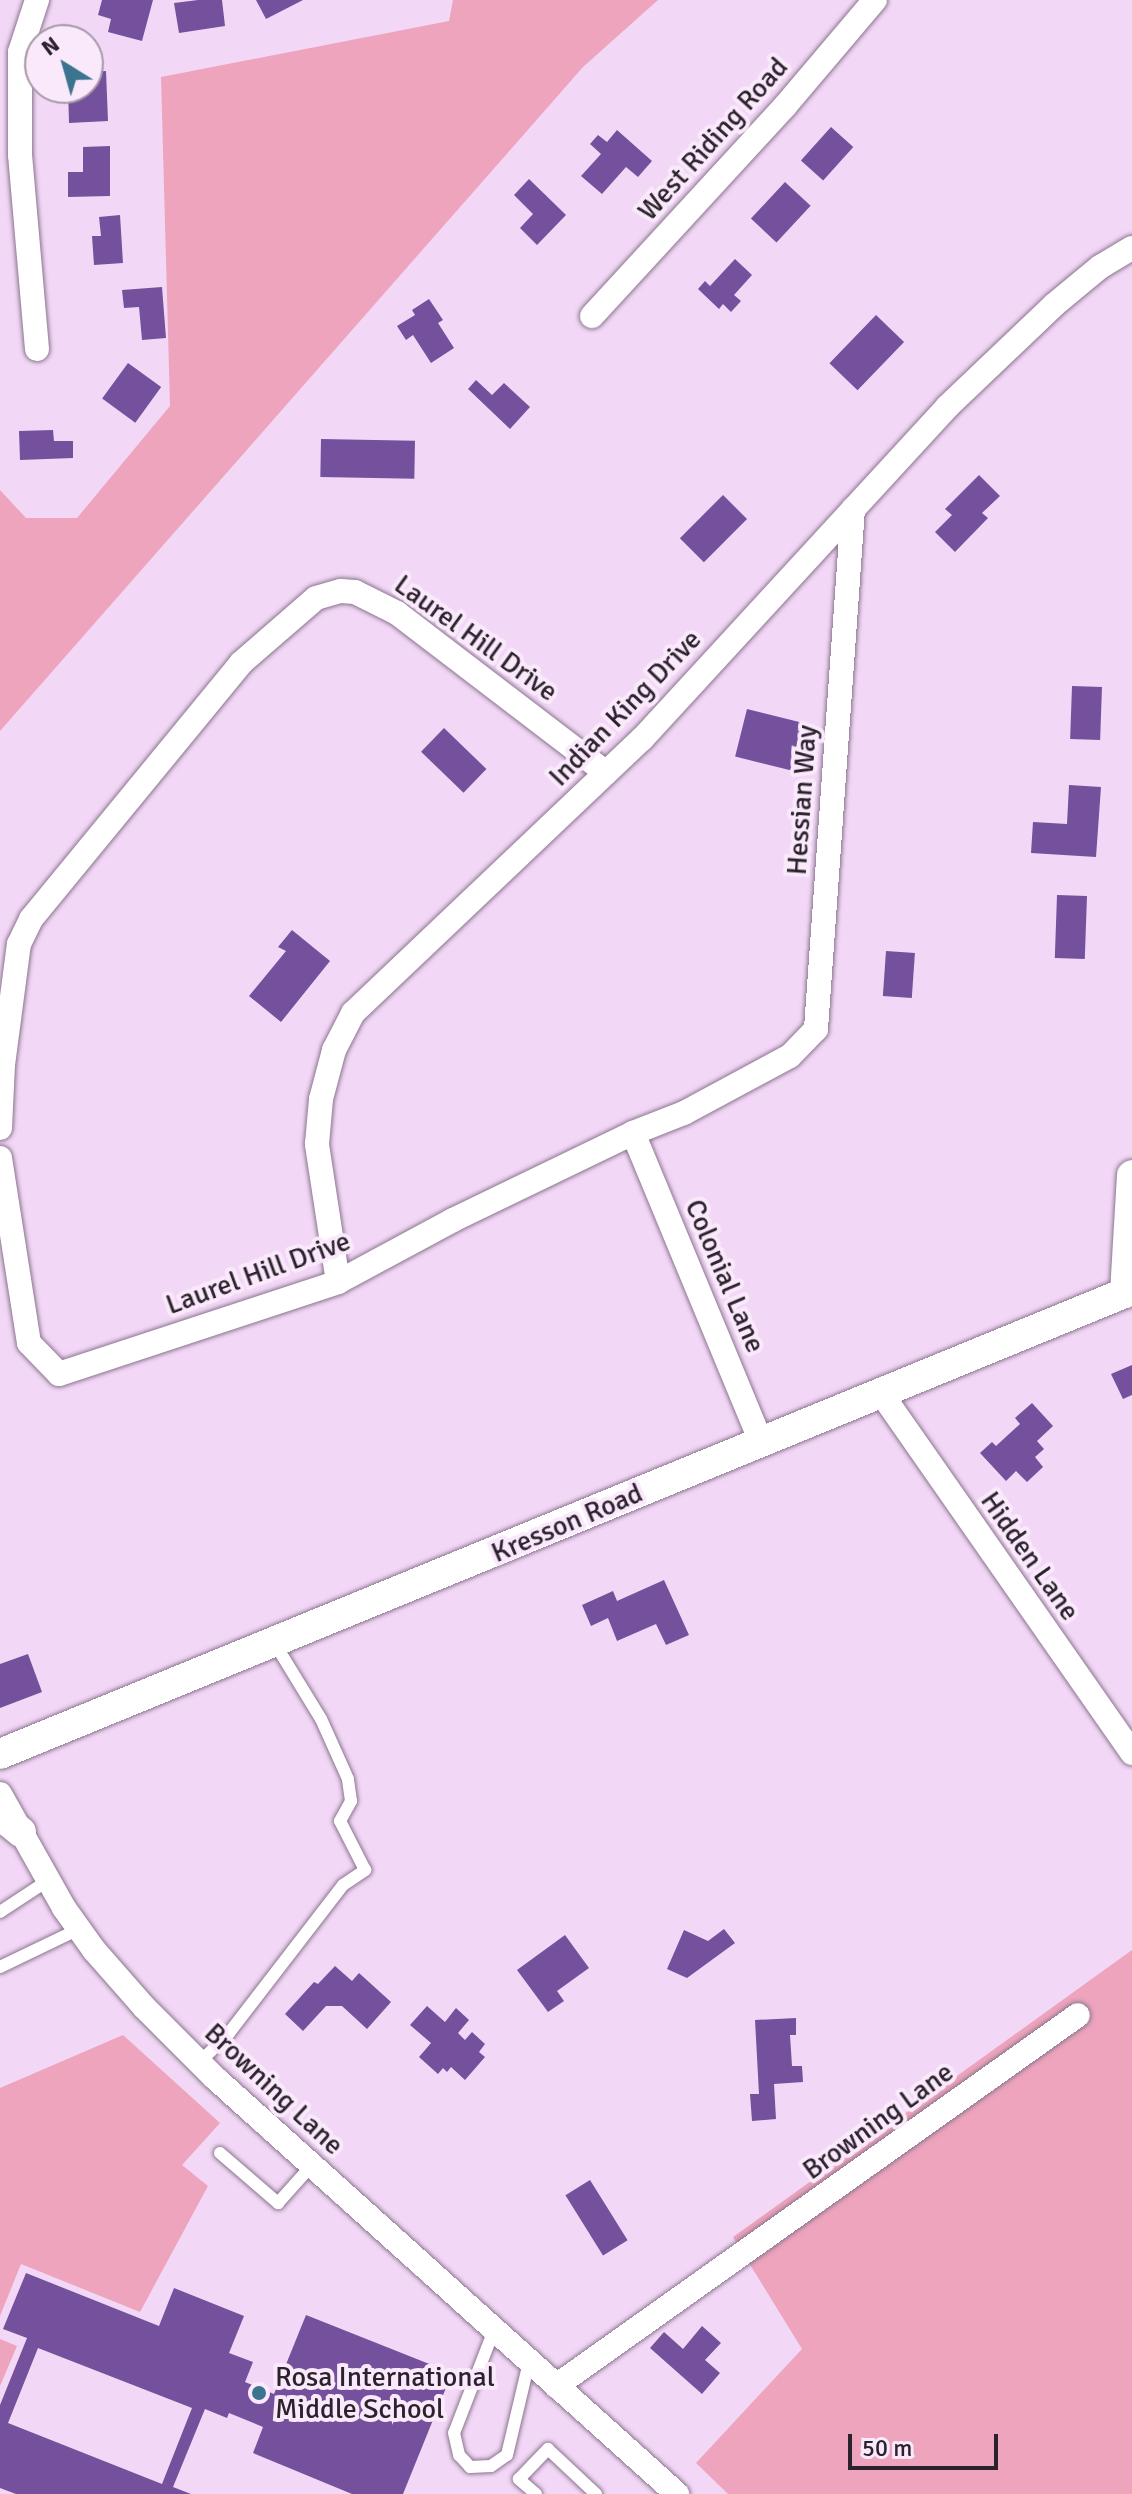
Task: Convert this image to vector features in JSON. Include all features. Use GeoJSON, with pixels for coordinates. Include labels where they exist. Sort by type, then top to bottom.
{"type":"FeatureCollection","features":[{"type":"Feature","properties":{"kind":"street"},"geometry":{"type":"LineString","coordinates":[[37,0],[20,52],[20,155],[37,349]]}},
{"type":"Feature","properties":{"kind":"street","name":"West Riding Road"},"geometry":{"type":"LineString","coordinates":[[592,316],[785,106],[875,0]]}},
{"type":"Feature","properties":{"kind":"street","name":"Indian King Drive"},"geometry":{"type":"LineString","coordinates":[[338,1282],[317,1144],[321,1099],[337,1038],[353,1013],[642,739],[947,407],[1054,305],[1100,267],[1132,248]]}},
{"type":"Feature","properties":{"kind":"street","name":"Hessian Way"},"geometry":{"type":"LineString","coordinates":[[766,1072],[790,1056],[816,1029],[853,509]]}},
{"type":"Feature","properties":{"kind":"street","name":"Laurel Hill Drive"},"geometry":{"type":"LineString","coordinates":[[0,1128],[3,1065],[19,944],[31,919],[241,663],[316,598],[355,592],[397,613],[606,773]]}},
{"type":"Feature","properties":{"kind":"street","name":"Laurel Hill Drive"},"geometry":{"type":"LineString","coordinates":[[0,1158],[29,1343],[59,1374],[338,1282],[453,1220],[766,1072]]}},
{"type":"Feature","properties":{"kind":"street","name":"Colonial Lane"},"geometry":{"type":"LineString","coordinates":[[633,1133],[761,1442]]}},
{"type":"Feature","properties":{"kind":"street"},"geometry":{"type":"LineString","coordinates":[[1128,1291],[1132,1175]]}},
{"type":"Feature","properties":{"kind":"street","name":"Kresson Road"},"geometry":{"type":"LineString","coordinates":[[0,1754],[275,1644],[1128,1291]]}},
{"type":"Feature","properties":{"kind":"street","name":"Hidden Lane"},"geometry":{"type":"LineString","coordinates":[[881,1393],[1132,1753]]}},
{"type":"Feature","properties":{"kind":"street","name":"Browning Lane"},"geometry":{"type":"LineString","coordinates":[[0,1794],[10,1824],[79,1929],[144,2007],[312,2165],[677,2494]]}},
{"type":"Feature","properties":{"kind":"street","name":"Browning Lane"},"geometry":{"type":"LineString","coordinates":[[556,2386],[1078,2015]]}},
{"type":"Feature","properties":{"kind":"lane"},"geometry":{"type":"LineString","coordinates":[[200,2062],[229,2033],[343,1885],[365,1870],[340,1821],[351,1801],[348,1779],[321,1719],[275,1644]]}},
{"type":"Feature","properties":{"kind":"lane"},"geometry":{"type":"LineString","coordinates":[[0,1912],[47,1881]]}},
{"type":"Feature","properties":{"kind":"lane"},"geometry":{"type":"LineString","coordinates":[[0,1967],[79,1929]]}},
{"type":"Feature","properties":{"kind":"lane"},"geometry":{"type":"LineString","coordinates":[[220,2153],[278,2203],[312,2165]]}},
{"type":"Feature","properties":{"kind":"lane"},"geometry":{"type":"LineString","coordinates":[[494,2330],[454,2433],[459,2455],[470,2467],[491,2466],[507,2455],[529,2362]]}},
{"type":"Feature","properties":{"kind":"lane"},"geometry":{"type":"LineString","coordinates":[[536,2494],[519,2479],[548,2449],[596,2494]]}},
{"type":"Feature","properties":{"kind":"shaded area"},"geometry":{"type":"Polygon","coordinates":[[[453,0],[658,0],[583,67],[0,731],[0,490],[26,518],[77,518],[170,406],[161,77],[449,21],[453,0]]]}},
{"type":"Feature","properties":{"kind":"shaded area"},"geometry":{"type":"Polygon","coordinates":[[[1132,1950],[1132,2494],[728,2494],[696,2463],[802,2349],[733,2237],[1132,1950]]]}},
{"type":"Feature","properties":{"kind":"shaded area"},"geometry":{"type":"Polygon","coordinates":[[[123,2035],[220,2123],[182,2165],[208,2186],[140,2312],[21,2264],[0,2316],[0,2088],[123,2035]]]}},
{"type":"Feature","properties":{"kind":"shaded area"},"geometry":{"type":"Polygon","coordinates":[[[0,2339],[17,2346],[0,2386],[0,2339]]]}},
{"type":"Feature","properties":{"kind":"building"},"geometry":{"type":"Polygon","coordinates":[[[102,0],[153,0],[142,41],[108,32],[111,19],[98,15],[102,0]]]}},
{"type":"Feature","properties":{"kind":"building"},"geometry":{"type":"Polygon","coordinates":[[[222,0],[225,26],[179,33],[174,3],[222,0]]]}},
{"type":"Feature","properties":{"kind":"building"},"geometry":{"type":"Polygon","coordinates":[[[256,0],[303,0],[266,19],[256,0]]]}},
{"type":"Feature","properties":{"kind":"building"},"geometry":{"type":"Polygon","coordinates":[[[104,71],[108,121],[69,123],[68,104],[104,104],[104,71]]]}},
{"type":"Feature","properties":{"kind":"building"},"geometry":{"type":"Polygon","coordinates":[[[831,127],[853,147],[823,181],[801,160],[831,127]]]}},
{"type":"Feature","properties":{"kind":"building"},"geometry":{"type":"Polygon","coordinates":[[[617,130],[652,161],[638,177],[626,167],[602,194],[581,176],[601,154],[590,144],[598,135],[607,142],[617,130]]]}},
{"type":"Feature","properties":{"kind":"building"},"geometry":{"type":"Polygon","coordinates":[[[110,146],[110,196],[68,197],[68,172],[83,172],[83,147],[110,146]]]}},
{"type":"Feature","properties":{"kind":"building"},"geometry":{"type":"Polygon","coordinates":[[[529,179],[566,215],[537,245],[520,228],[533,214],[514,195],[529,179]]]}},
{"type":"Feature","properties":{"kind":"building"},"geometry":{"type":"Polygon","coordinates":[[[785,182],[811,206],[776,242],[751,219],[785,182]]]}},
{"type":"Feature","properties":{"kind":"building"},"geometry":{"type":"Polygon","coordinates":[[[120,215],[123,263],[94,265],[92,236],[101,236],[99,217],[120,215]]]}},
{"type":"Feature","properties":{"kind":"building"},"geometry":{"type":"Polygon","coordinates":[[[735,259],[752,275],[734,295],[741,301],[731,312],[723,304],[719,309],[698,289],[705,281],[710,286],[735,259]]]}},
{"type":"Feature","properties":{"kind":"building"},"geometry":{"type":"Polygon","coordinates":[[[162,287],[166,338],[142,340],[139,307],[124,308],[122,290],[162,287]]]}},
{"type":"Feature","properties":{"kind":"building"},"geometry":{"type":"Polygon","coordinates":[[[429,299],[443,320],[438,323],[454,348],[431,363],[413,335],[406,340],[397,326],[415,315],[412,310],[429,299]]]}},
{"type":"Feature","properties":{"kind":"building"},"geometry":{"type":"Polygon","coordinates":[[[876,315],[904,342],[858,390],[829,363],[876,315]]]}},
{"type":"Feature","properties":{"kind":"building"},"geometry":{"type":"Polygon","coordinates":[[[128,363],[161,387],[135,423],[102,399],[128,363]]]}},
{"type":"Feature","properties":{"kind":"building"},"geometry":{"type":"Polygon","coordinates":[[[476,380],[492,395],[504,383],[530,407],[510,429],[468,389],[476,380]]]}},
{"type":"Feature","properties":{"kind":"building"},"geometry":{"type":"Polygon","coordinates":[[[53,430],[54,441],[73,441],[73,458],[20,460],[19,431],[53,430]]]}},
{"type":"Feature","properties":{"kind":"building"},"geometry":{"type":"Polygon","coordinates":[[[321,439],[415,441],[414,479],[320,477],[321,439]]]}},
{"type":"Feature","properties":{"kind":"building"},"geometry":{"type":"Polygon","coordinates":[[[979,475],[1000,496],[982,513],[988,518],[955,552],[935,532],[952,515],[945,509],[979,475]]]}},
{"type":"Feature","properties":{"kind":"building"},"geometry":{"type":"Polygon","coordinates":[[[723,495],[747,519],[704,562],[680,538],[723,495]]]}},
{"type":"Feature","properties":{"kind":"building"},"geometry":{"type":"Polygon","coordinates":[[[1072,686],[1102,687],[1100,740],[1070,739],[1072,686]]]}},
{"type":"Feature","properties":{"kind":"building"},"geometry":{"type":"Polygon","coordinates":[[[747,709],[802,723],[790,770],[735,757],[747,709]]]}},
{"type":"Feature","properties":{"kind":"building"},"geometry":{"type":"Polygon","coordinates":[[[444,728],[486,769],[464,793],[421,752],[444,728]]]}},
{"type":"Feature","properties":{"kind":"building"},"geometry":{"type":"Polygon","coordinates":[[[1069,785],[1101,787],[1096,857],[1031,853],[1033,822],[1067,824],[1069,785]]]}},
{"type":"Feature","properties":{"kind":"building"},"geometry":{"type":"Polygon","coordinates":[[[1057,895],[1087,896],[1085,959],[1055,958],[1057,895]]]}},
{"type":"Feature","properties":{"kind":"building"},"geometry":{"type":"Polygon","coordinates":[[[292,930],[330,961],[281,1022],[249,996],[286,951],[278,947],[292,930]]]}},
{"type":"Feature","properties":{"kind":"building"},"geometry":{"type":"Polygon","coordinates":[[[886,951],[915,953],[912,998],[883,996],[886,951]]]}},
{"type":"Feature","properties":{"kind":"building"},"geometry":{"type":"Polygon","coordinates":[[[1132,1365],[1132,1395],[1123,1399],[1111,1374],[1132,1365]]]}},
{"type":"Feature","properties":{"kind":"building"},"geometry":{"type":"Polygon","coordinates":[[[1032,1403],[1053,1426],[1037,1441],[1044,1449],[1035,1457],[1043,1467],[1027,1482],[1016,1471],[1006,1481],[980,1453],[992,1442],[996,1446],[1020,1424],[1015,1418],[1032,1403]]]}},
{"type":"Feature","properties":{"kind":"building"},"geometry":{"type":"Polygon","coordinates":[[[664,1580],[689,1635],[666,1645],[656,1624],[617,1641],[608,1618],[591,1626],[582,1605],[613,1591],[617,1601],[664,1580]]]}},
{"type":"Feature","properties":{"kind":"building"},"geometry":{"type":"Polygon","coordinates":[[[28,1654],[42,1692],[0,1708],[0,1664],[28,1654]]]}},
{"type":"Feature","properties":{"kind":"building"},"geometry":{"type":"Polygon","coordinates":[[[724,1929],[735,1943],[687,1978],[667,1969],[684,1930],[708,1941],[724,1929]]]}},
{"type":"Feature","properties":{"kind":"building"},"geometry":{"type":"Polygon","coordinates":[[[565,1935],[589,1968],[557,1991],[564,2001],[548,2012],[517,1970],[565,1935]]]}},
{"type":"Feature","properties":{"kind":"building"},"geometry":{"type":"Polygon","coordinates":[[[335,1966],[352,1981],[359,1973],[391,2002],[367,2029],[342,2006],[326,2006],[303,2031],[285,2014],[314,1982],[318,1984],[335,1966]]]}},
{"type":"Feature","properties":{"kind":"building"},"geometry":{"type":"Polygon","coordinates":[[[427,2006],[445,2022],[456,2008],[469,2020],[458,2033],[465,2040],[472,2032],[485,2044],[479,2052],[485,2057],[465,2080],[451,2067],[447,2072],[443,2068],[438,2074],[419,2057],[431,2043],[410,2025],[427,2006]]]}},
{"type":"Feature","properties":{"kind":"building"},"geometry":{"type":"Polygon","coordinates":[[[796,2018],[796,2035],[790,2035],[792,2066],[802,2066],[803,2082],[774,2084],[776,2119],[752,2121],[750,2094],[759,2094],[755,2020],[796,2018]]]}},
{"type":"Feature","properties":{"kind":"building"},"geometry":{"type":"Polygon","coordinates":[[[590,2180],[628,2240],[603,2256],[565,2195],[590,2180]]]}},
{"type":"Feature","properties":{"kind":"building","name":"Rosa International Middle School"},"geometry":{"type":"Polygon","coordinates":[[[26,2273],[159,2326],[174,2288],[244,2316],[229,2353],[253,2362],[245,2382],[274,2394],[306,2315],[452,2373],[403,2494],[352,2494],[253,2453],[263,2427],[229,2413],[227,2418],[205,2409],[173,2487],[191,2494],[16,2494],[0,2488],[0,2405],[27,2338],[3,2329],[26,2273]],[[38,2348],[8,2423],[162,2484],[192,2408],[38,2348]]]}},
{"type":"Feature","properties":{"kind":"building"},"geometry":{"type":"Polygon","coordinates":[[[702,2326],[721,2343],[705,2360],[720,2373],[702,2394],[650,2348],[664,2332],[683,2349],[702,2326]]]}},
{"type":"Feature","properties":{"kind":"place","name":"Rosa International Middle School"},"geometry":{"type":"Point","coordinates":[259,2393]}}]}
